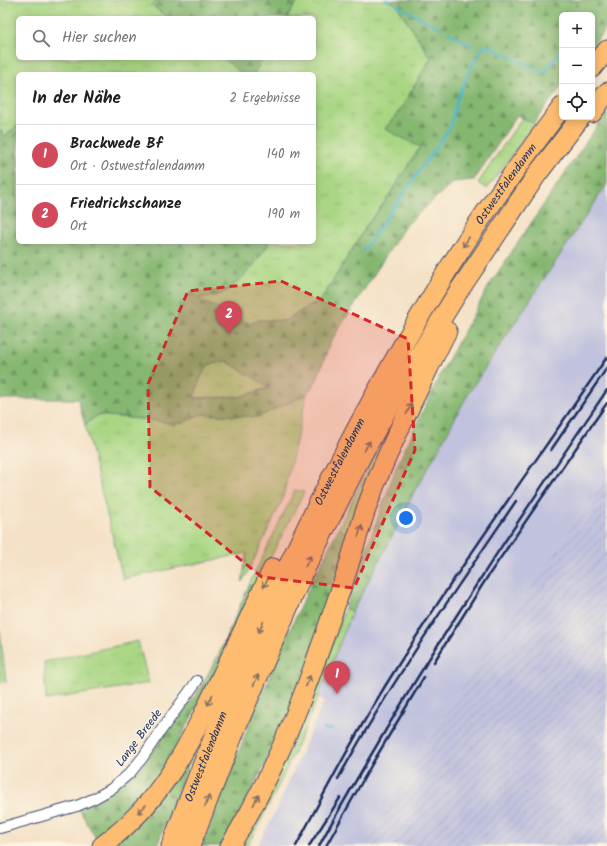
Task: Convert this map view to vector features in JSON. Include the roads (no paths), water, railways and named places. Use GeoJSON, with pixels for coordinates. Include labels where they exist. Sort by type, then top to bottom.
{"type":"FeatureCollection","features":[{"type":"Feature","properties":{"kind":"highway"},"geometry":{"type":"LineString","coordinates":[[595,64],[607,50]]}},
{"type":"Feature","properties":{"kind":"highway"},"geometry":{"type":"LineString","coordinates":[[595,99],[607,83]]}},
{"type":"Feature","properties":{"kind":"highway"},"geometry":{"type":"LineString","coordinates":[[595,109],[607,92]]}},
{"type":"Feature","properties":{"kind":"highway","name":"Ostwestfalendamm"},"geometry":{"type":"LineString","coordinates":[[183,840],[221,717],[292,556],[390,367],[436,289],[481,219],[559,111]]}},
{"type":"Feature","properties":{"kind":"highway","name":"Ostwestfalendamm"},"geometry":{"type":"LineString","coordinates":[[183,840],[238,723],[301,578],[364,451],[407,375],[458,292],[538,173],[579,120]]}},
{"type":"Feature","properties":{"kind":"highway"},"geometry":{"type":"LineString","coordinates":[[230,846],[260,793],[299,705],[322,646],[372,494],[387,456],[444,336],[474,282],[504,235],[539,184],[587,120]]}},
{"type":"Feature","properties":{"kind":"highway"},"geometry":{"type":"LineString","coordinates":[[102,846],[147,804],[176,766],[201,720],[281,550],[318,480],[360,407],[390,367]]}},
{"type":"Feature","properties":{"kind":"street","name":"Lange Breede"},"geometry":{"type":"LineString","coordinates":[[0,828],[77,806],[111,789],[130,773],[143,757],[197,681]]}},
{"type":"Feature","properties":{"kind":"waterway"},"geometry":{"type":"LineString","coordinates":[[386,0],[390,2]]}},
{"type":"Feature","properties":{"kind":"waterway"},"geometry":{"type":"LineString","coordinates":[[396,5],[441,28]]}},
{"type":"Feature","properties":{"kind":"waterway"},"geometry":{"type":"LineString","coordinates":[[448,32],[473,46]]}},
{"type":"Feature","properties":{"kind":"waterway"},"geometry":{"type":"LineString","coordinates":[[363,251],[451,126],[463,85],[483,47],[487,46],[493,48],[544,73],[559,54]]}},
{"type":"Feature","properties":{"kind":"waterway"},"geometry":{"type":"LineString","coordinates":[[324,729],[332,730]]}},
{"type":"Feature","properties":{"kind":"railway"},"geometry":{"type":"LineString","coordinates":[[296,846],[357,733],[422,627],[607,357]]}},
{"type":"Feature","properties":{"kind":"railway"},"geometry":{"type":"LineString","coordinates":[[551,450],[607,368]]}},
{"type":"Feature","properties":{"kind":"railway"},"geometry":{"type":"LineString","coordinates":[[319,846],[381,738],[435,650],[491,562],[607,390]]}},
{"type":"Feature","properties":{"kind":"railway"},"geometry":{"type":"LineString","coordinates":[[434,662],[488,576],[607,403]]}},
{"type":"Feature","properties":{"kind":"railway"},"geometry":{"type":"LineString","coordinates":[[338,779],[401,672],[516,501]]}},
{"type":"Feature","properties":{"kind":"railway"},"geometry":{"type":"LineString","coordinates":[[326,846],[372,764],[424,677]]}},
{"type":"Feature","properties":{"kind":"railway"},"geometry":{"type":"LineString","coordinates":[[309,846],[340,798]]}},
{"type":"Feature","properties":{"kind":"place","name":"Friedrichschanze"},"geometry":{"type":"Point","coordinates":[229,334]}},
{"type":"Feature","properties":{"kind":"place","name":"Brackwede Bf"},"geometry":{"type":"Point","coordinates":[337,694]}}]}
